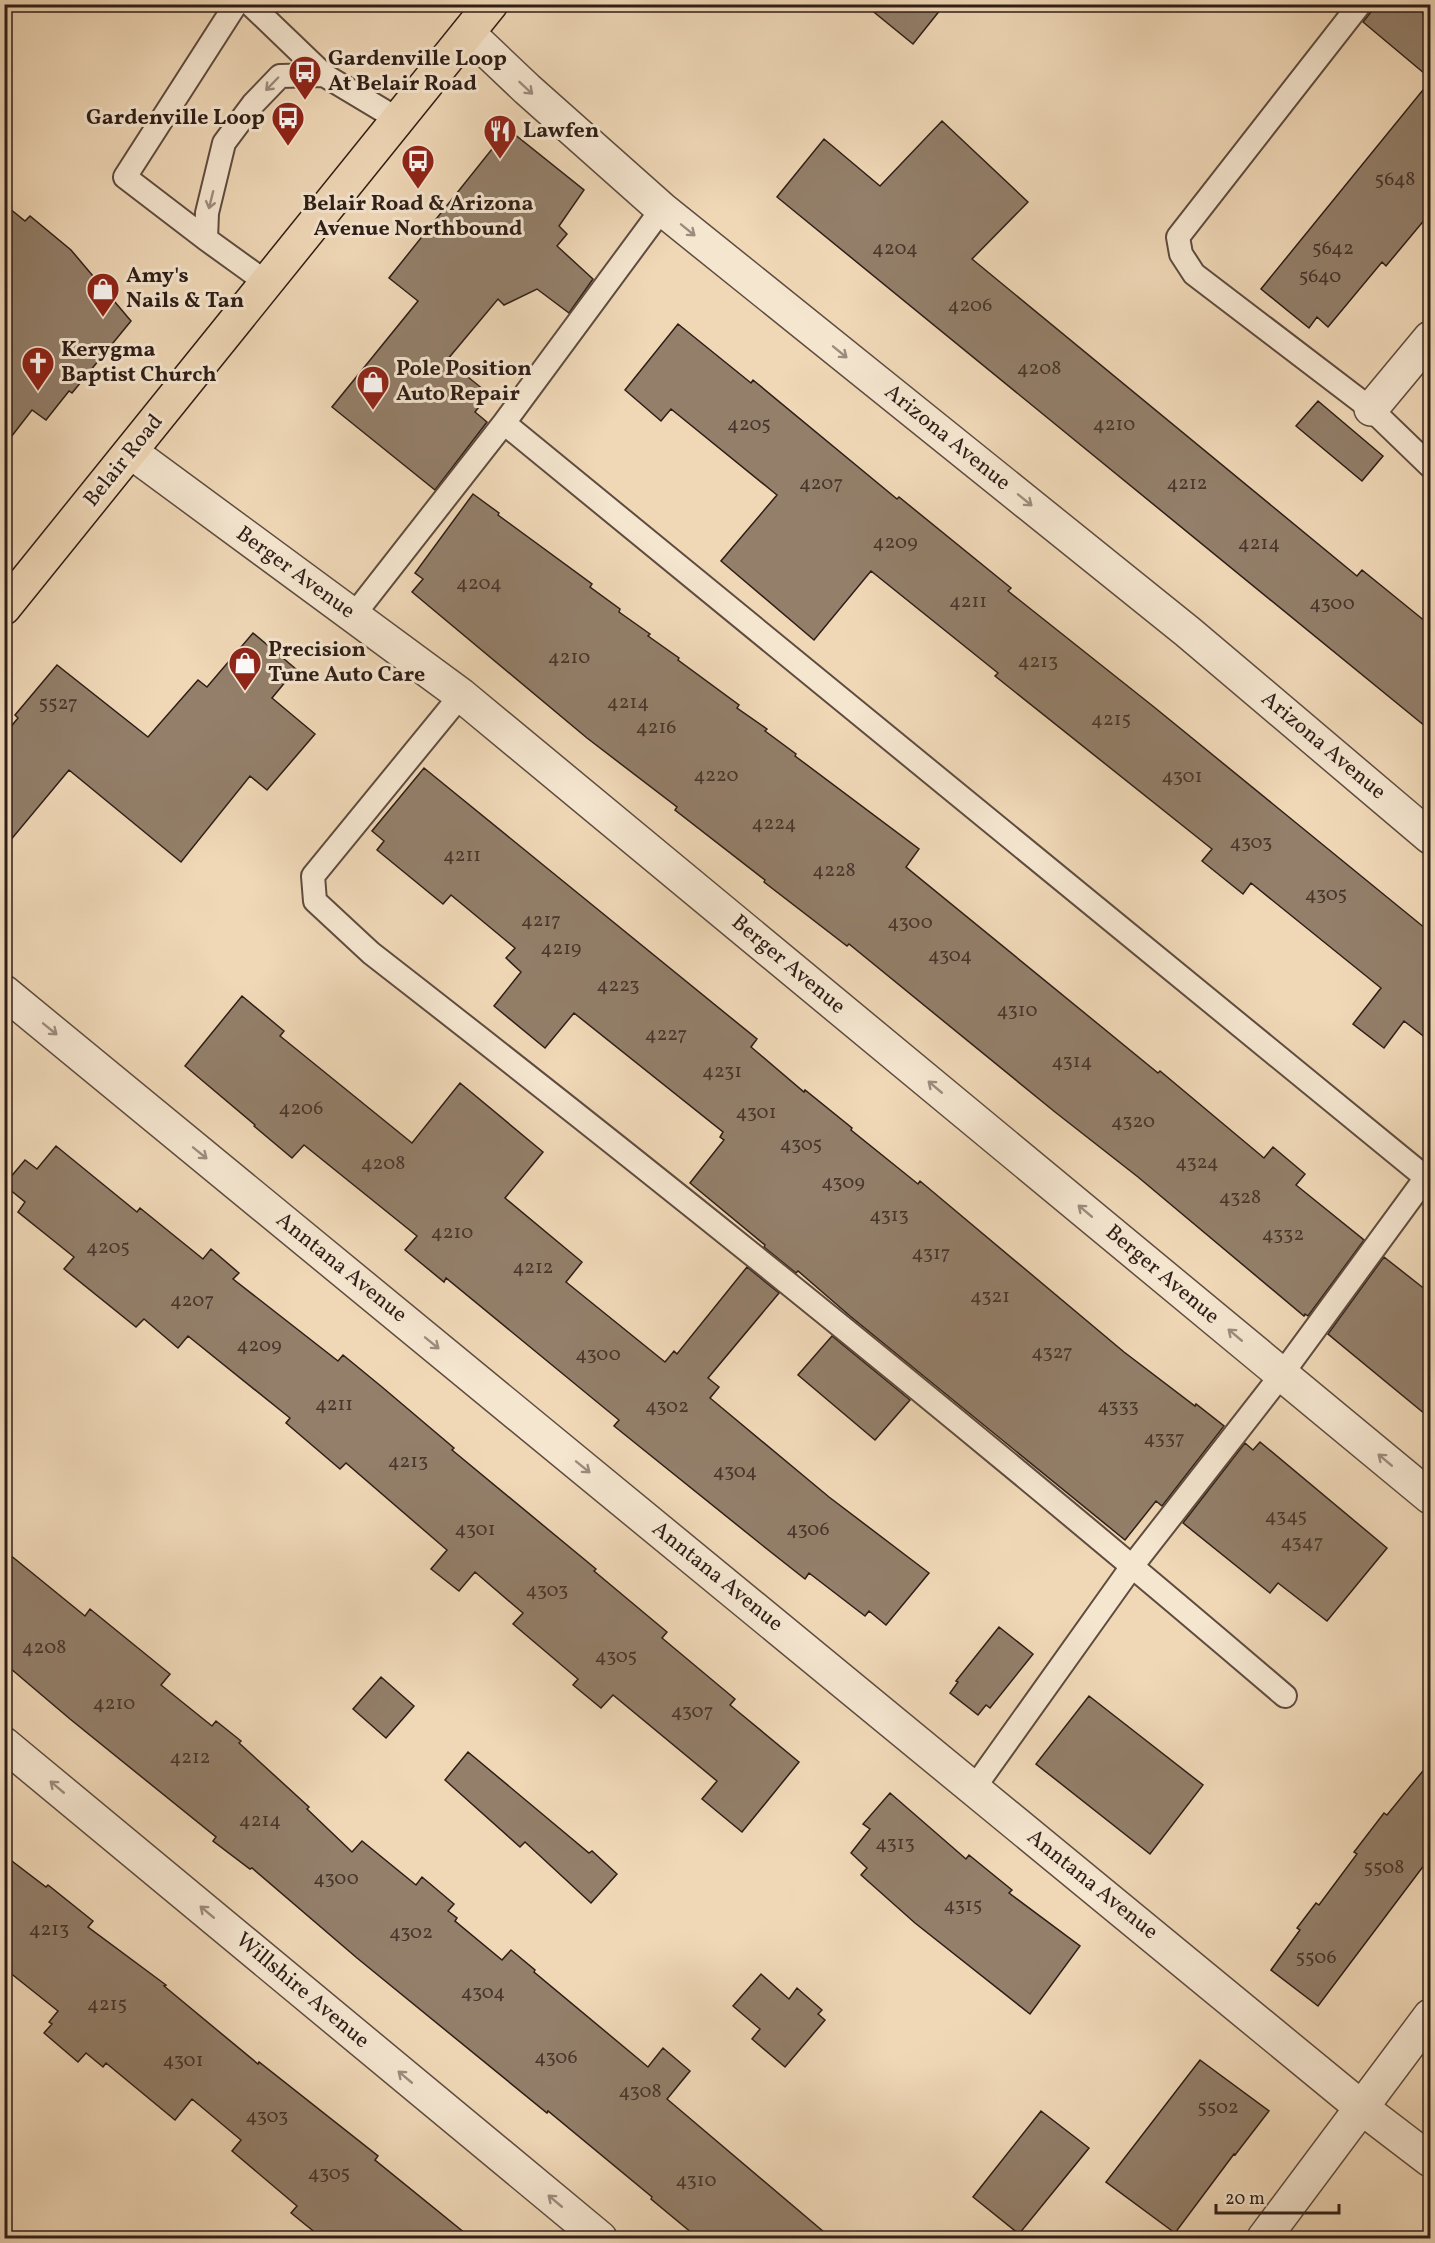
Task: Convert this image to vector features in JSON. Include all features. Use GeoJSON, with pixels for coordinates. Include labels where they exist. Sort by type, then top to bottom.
{"type":"FeatureCollection","features":[{"type":"Feature","properties":{"kind":"main road","name":"Belair Road"},"geometry":{"type":"LineString","coordinates":[[4,608],[491,4]]}},
{"type":"Feature","properties":{"kind":"street","name":"Arizona Avenue"},"geometry":{"type":"LineString","coordinates":[[468,33],[527,89],[662,209],[1188,632],[1431,837]]}},
{"type":"Feature","properties":{"kind":"street"},"geometry":{"type":"LineString","coordinates":[[1371,409],[1431,338]]}},
{"type":"Feature","properties":{"kind":"street","name":"Berger Avenue"},"geometry":{"type":"LineString","coordinates":[[131,452],[461,695],[1431,1497]]}},
{"type":"Feature","properties":{"kind":"street","name":"Anntana Avenue"},"geometry":{"type":"LineString","coordinates":[[4,992],[1362,2108],[1431,2160]]}},
{"type":"Feature","properties":{"kind":"street","name":"Willshire Avenue"},"geometry":{"type":"LineString","coordinates":[[4,1744],[600,2238]]}},
{"type":"Feature","properties":{"kind":"street"},"geometry":{"type":"LineString","coordinates":[[1264,2238],[1431,2016]]}},
{"type":"Feature","properties":{"kind":"lane"},"geometry":{"type":"LineString","coordinates":[[236,4],[125,177],[267,283]]}},
{"type":"Feature","properties":{"kind":"lane"},"geometry":{"type":"LineString","coordinates":[[250,4],[324,75],[399,120]]}},
{"type":"Feature","properties":{"kind":"lane"},"geometry":{"type":"LineString","coordinates":[[1360,4],[1178,237],[1181,254],[1194,274],[1371,409],[1431,466]]}},
{"type":"Feature","properties":{"kind":"lane"},"geometry":{"type":"LineString","coordinates":[[206,239],[207,213],[224,143],[253,104],[280,76],[324,75]]}},
{"type":"Feature","properties":{"kind":"lane"},"geometry":{"type":"LineString","coordinates":[[353,616],[504,423],[662,209]]}},
{"type":"Feature","properties":{"kind":"lane"},"geometry":{"type":"LineString","coordinates":[[504,423],[1429,1177],[1282,1374],[1133,1565],[974,1788]]}},
{"type":"Feature","properties":{"kind":"lane"},"geometry":{"type":"LineString","coordinates":[[461,695],[313,876],[315,901],[372,953],[751,1252],[1133,1565],[1285,1696]]}},
{"type":"Feature","properties":{"kind":"building"},"geometry":{"type":"Polygon","coordinates":[[[864,4],[945,4],[913,44],[864,4]]]}},
{"type":"Feature","properties":{"kind":"building"},"geometry":{"type":"Polygon","coordinates":[[[1373,4],[1419,4],[1431,33],[1431,79],[1363,22],[1371,12],[1373,4]]]}},
{"type":"Feature","properties":{"kind":"building"},"geometry":{"type":"Polygon","coordinates":[[[1431,80],[1431,212],[1386,266],[1382,262],[1328,327],[1317,317],[1309,328],[1261,289],[1431,80]]]}},
{"type":"Feature","properties":{"kind":"building"},"geometry":{"type":"Polygon","coordinates":[[[942,121],[1028,202],[972,259],[1357,576],[1362,570],[1431,626],[1431,731],[777,197],[824,139],[880,186],[942,121]]]}},
{"type":"Feature","properties":{"kind":"building"},"geometry":{"type":"Polygon","coordinates":[[[508,129],[584,190],[559,226],[567,234],[557,246],[593,279],[569,313],[537,289],[504,305],[498,299],[447,360],[489,394],[475,412],[487,422],[435,490],[332,407],[418,301],[389,278],[508,129]]]}},
{"type":"Feature","properties":{"kind":"building"},"geometry":{"type":"Polygon","coordinates":[[[4,204],[25,221],[30,216],[71,250],[131,321],[72,393],[69,391],[46,420],[32,410],[4,446],[4,204]]]}},
{"type":"Feature","properties":{"kind":"building"},"geometry":{"type":"Polygon","coordinates":[[[678,324],[751,383],[753,380],[897,499],[899,497],[1011,588],[1008,591],[1431,933],[1431,1042],[1404,1021],[1384,1048],[1353,1024],[1381,988],[1251,883],[1243,894],[1202,861],[1212,849],[995,676],[998,673],[871,571],[814,640],[721,561],[777,495],[671,409],[661,421],[625,390],[678,324]]]}},
{"type":"Feature","properties":{"kind":"building"},"geometry":{"type":"Polygon","coordinates":[[[1318,401],[1383,456],[1362,481],[1296,426],[1318,401]]]}},
{"type":"Feature","properties":{"kind":"building"},"geometry":{"type":"Polygon","coordinates":[[[473,494],[592,584],[590,587],[620,609],[619,612],[739,705],[737,708],[767,729],[765,731],[796,754],[795,756],[919,849],[906,867],[1158,1073],[1160,1071],[1264,1158],[1273,1147],[1305,1174],[1296,1185],[1364,1240],[1308,1316],[1305,1314],[1304,1316],[1138,1177],[849,944],[847,946],[764,882],[765,880],[675,810],[677,807],[587,738],[412,592],[423,579],[415,573],[473,494]]]}},
{"type":"Feature","properties":{"kind":"building"},"geometry":{"type":"Polygon","coordinates":[[[253,633],[296,669],[272,698],[315,734],[267,790],[250,776],[181,862],[69,770],[4,848],[4,735],[18,718],[15,715],[57,665],[148,737],[198,680],[207,687],[253,633]]]}},
{"type":"Feature","properties":{"kind":"building"},"geometry":{"type":"Polygon","coordinates":[[[424,768],[757,1039],[751,1047],[804,1092],[805,1090],[918,1184],[920,1181],[1124,1352],[1224,1426],[1162,1506],[1156,1501],[1125,1540],[798,1271],[796,1273],[764,1247],[765,1245],[690,1183],[724,1140],[720,1137],[723,1132],[574,1013],[545,1048],[494,1006],[521,972],[506,958],[515,948],[451,895],[443,904],[377,850],[384,841],[372,831],[424,768]]]}},
{"type":"Feature","properties":{"kind":"building"},"geometry":{"type":"Polygon","coordinates":[[[242,996],[284,1031],[280,1036],[412,1143],[460,1083],[543,1152],[505,1198],[582,1262],[566,1282],[665,1362],[674,1351],[677,1354],[747,1267],[779,1293],[708,1378],[719,1387],[710,1398],[829,1497],[929,1573],[886,1625],[869,1611],[865,1616],[809,1573],[805,1579],[762,1545],[614,1426],[619,1420],[446,1278],[444,1282],[405,1250],[417,1236],[304,1145],[292,1158],[185,1066],[242,996]]]}},
{"type":"Feature","properties":{"kind":"building"},"geometry":{"type":"Polygon","coordinates":[[[56,1146],[137,1212],[140,1208],[203,1259],[211,1249],[239,1273],[233,1279],[338,1361],[343,1355],[382,1387],[454,1448],[452,1450],[596,1569],[594,1571],[667,1632],[662,1638],[735,1699],[730,1705],[799,1762],[742,1832],[702,1799],[717,1781],[613,1695],[601,1708],[573,1685],[578,1679],[513,1624],[523,1613],[475,1572],[459,1591],[431,1569],[447,1550],[346,1463],[340,1469],[286,1423],[290,1418],[188,1336],[178,1348],[144,1319],[136,1327],[64,1269],[74,1257],[18,1212],[25,1202],[4,1185],[25,1160],[37,1169],[56,1146]]]}},
{"type":"Feature","properties":{"kind":"building"},"geometry":{"type":"Polygon","coordinates":[[[1384,1257],[1431,1294],[1431,1419],[1328,1334],[1384,1257]]]}},
{"type":"Feature","properties":{"kind":"building"},"geometry":{"type":"Polygon","coordinates":[[[832,1336],[910,1400],[875,1440],[798,1375],[832,1336]]]}},
{"type":"Feature","properties":{"kind":"building"},"geometry":{"type":"Polygon","coordinates":[[[1260,1442],[1387,1548],[1327,1621],[1278,1583],[1270,1593],[1183,1523],[1245,1443],[1253,1450],[1260,1442]]]}},
{"type":"Feature","properties":{"kind":"building"},"geometry":{"type":"Polygon","coordinates":[[[4,1550],[85,1616],[90,1609],[170,1674],[161,1685],[212,1726],[216,1721],[241,1741],[239,1743],[309,1807],[307,1809],[352,1852],[362,1841],[416,1885],[422,1877],[454,1904],[448,1911],[457,1918],[455,1921],[502,1960],[511,1950],[648,2067],[663,2048],[690,2071],[667,2099],[831,2238],[698,2238],[548,2111],[547,2113],[357,1958],[252,1868],[250,1869],[213,1841],[216,1837],[4,1663],[4,1550]]]}},
{"type":"Feature","properties":{"kind":"building"},"geometry":{"type":"Polygon","coordinates":[[[999,1627],[1033,1654],[990,1708],[986,1705],[978,1715],[950,1693],[958,1682],[956,1681],[999,1627]]]}},
{"type":"Feature","properties":{"kind":"building"},"geometry":{"type":"Polygon","coordinates":[[[381,1677],[414,1706],[386,1738],[353,1709],[381,1677]]]}},
{"type":"Feature","properties":{"kind":"building"},"geometry":{"type":"Polygon","coordinates":[[[1089,1696],[1203,1785],[1150,1854],[1036,1764],[1089,1696]]]}},
{"type":"Feature","properties":{"kind":"building"},"geometry":{"type":"Polygon","coordinates":[[[468,1752],[589,1853],[592,1851],[617,1874],[591,1903],[525,1842],[520,1847],[445,1780],[468,1752]]]}},
{"type":"Feature","properties":{"kind":"building"},"geometry":{"type":"Polygon","coordinates":[[[1431,1761],[1431,1856],[1318,2006],[1271,1970],[1300,1930],[1297,1928],[1316,1903],[1319,1905],[1357,1854],[1354,1852],[1384,1813],[1387,1815],[1431,1761]]]}},
{"type":"Feature","properties":{"kind":"building"},"geometry":{"type":"Polygon","coordinates":[[[890,1793],[966,1859],[969,1855],[1012,1890],[1009,1893],[1080,1946],[1030,2014],[915,1923],[861,1875],[867,1868],[851,1853],[870,1829],[863,1824],[890,1793]]]}},
{"type":"Feature","properties":{"kind":"building"},"geometry":{"type":"Polygon","coordinates":[[[4,1855],[46,1887],[48,1885],[93,1921],[88,1927],[166,1985],[164,1986],[258,2064],[259,2062],[378,2156],[375,2160],[471,2238],[322,2238],[291,2213],[297,2206],[232,2151],[241,2140],[192,2099],[175,2120],[106,2063],[103,2067],[86,2053],[78,2062],[44,2033],[52,2024],[49,2022],[58,2011],[4,1968],[4,1855]]]}},
{"type":"Feature","properties":{"kind":"building"},"geometry":{"type":"Polygon","coordinates":[[[761,1974],[789,1999],[797,1988],[822,2010],[818,2014],[825,2020],[785,2067],[752,2039],[760,2029],[733,2006],[761,1974]]]}},
{"type":"Feature","properties":{"kind":"building"},"geometry":{"type":"Polygon","coordinates":[[[1200,2060],[1269,2111],[1175,2233],[1106,2182],[1200,2060]]]}},
{"type":"Feature","properties":{"kind":"building"},"geometry":{"type":"Polygon","coordinates":[[[1041,2111],[1089,2148],[1019,2234],[973,2197],[1041,2111]]]}},
{"type":"Feature","properties":{"kind":"place","name":"Gardenville Loop At Belair Road"},"geometry":{"type":"Point","coordinates":[305,101]}},
{"type":"Feature","properties":{"kind":"place","name":"Gardenville Loop"},"geometry":{"type":"Point","coordinates":[288,147]}},
{"type":"Feature","properties":{"kind":"place","name":"Lawfen"},"geometry":{"type":"Point","coordinates":[500,160]}},
{"type":"Feature","properties":{"kind":"place","name":"Belair Road & Arizona Avenue Northbound"},"geometry":{"type":"Point","coordinates":[418,190]}},
{"type":"Feature","properties":{"kind":"place","name":"Amy's Nails & Tan"},"geometry":{"type":"Point","coordinates":[103,318]}},
{"type":"Feature","properties":{"kind":"place","name":"Kerygma Baptist Church"},"geometry":{"type":"Point","coordinates":[38,392]}},
{"type":"Feature","properties":{"kind":"place","name":"Pole Position Auto Repair"},"geometry":{"type":"Point","coordinates":[373,411]}},
{"type":"Feature","properties":{"kind":"place","name":"Precision Tune Auto Care"},"geometry":{"type":"Point","coordinates":[245,692]}}]}
